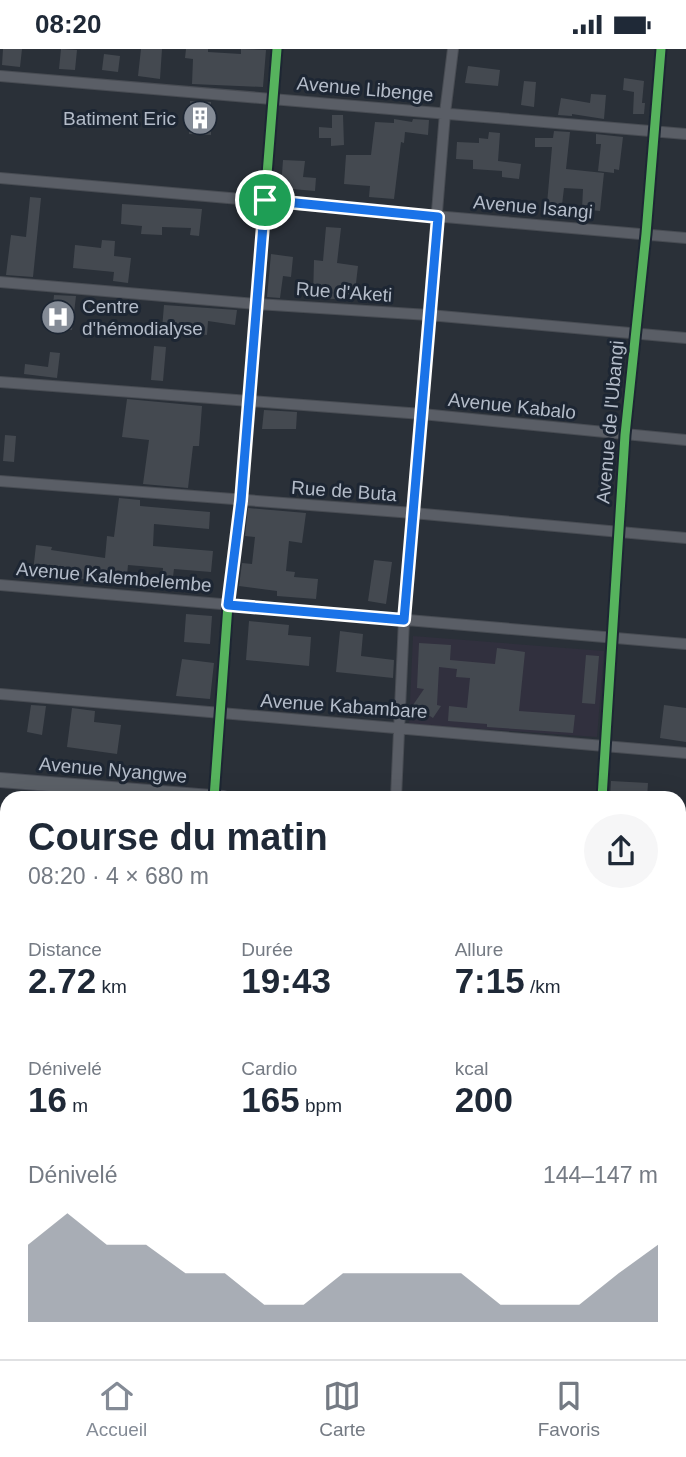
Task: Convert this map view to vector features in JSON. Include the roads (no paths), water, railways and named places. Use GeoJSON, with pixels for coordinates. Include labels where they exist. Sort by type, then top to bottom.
{"type":"FeatureCollection","features":[{"type":"Feature","properties":{"kind":"main road","name":"Avenue Nyangwe"},"geometry":{"type":"LineString","coordinates":[[0,780],[131,791]]}},
{"type":"Feature","properties":{"kind":"street"},"geometry":{"type":"LineString","coordinates":[[214,791],[228,605],[241,501],[277,49]]}},
{"type":"Feature","properties":{"kind":"street"},"geometry":{"type":"LineString","coordinates":[[396,791],[404,620],[445,113],[453,49]]}},
{"type":"Feature","properties":{"kind":"street","name":"Avenue de l'Ubangi"},"geometry":{"type":"LineString","coordinates":[[602,791],[625,435],[646,234],[661,49]]}},
{"type":"Feature","properties":{"kind":"street","name":"Avenue Libenge"},"geometry":{"type":"LineString","coordinates":[[0,76],[686,134]]}},
{"type":"Feature","properties":{"kind":"street","name":"Avenue Isangi"},"geometry":{"type":"LineString","coordinates":[[0,178],[686,238]]}},
{"type":"Feature","properties":{"kind":"street","name":"Rue d'Aketi"},"geometry":{"type":"LineString","coordinates":[[0,282],[686,338]]}},
{"type":"Feature","properties":{"kind":"street","name":"Avenue Kabalo"},"geometry":{"type":"LineString","coordinates":[[0,382],[422,414],[686,440]]}},
{"type":"Feature","properties":{"kind":"street","name":"Rue de Buta"},"geometry":{"type":"LineString","coordinates":[[0,481],[413,513],[686,538]]}},
{"type":"Feature","properties":{"kind":"street","name":"Avenue Kalembelembe"},"geometry":{"type":"LineString","coordinates":[[0,585],[686,644]]}},
{"type":"Feature","properties":{"kind":"street","name":"Avenue Kabambare"},"geometry":{"type":"LineString","coordinates":[[0,694],[686,753]]}},
{"type":"Feature","properties":{"kind":"place","name":"Batiment Eric"},"geometry":{"type":"Point","coordinates":[200,118]}},
{"type":"Feature","properties":{"kind":"place","name":"Centre d'hémodialyse"},"geometry":{"type":"Point","coordinates":[58,317]}}]}
